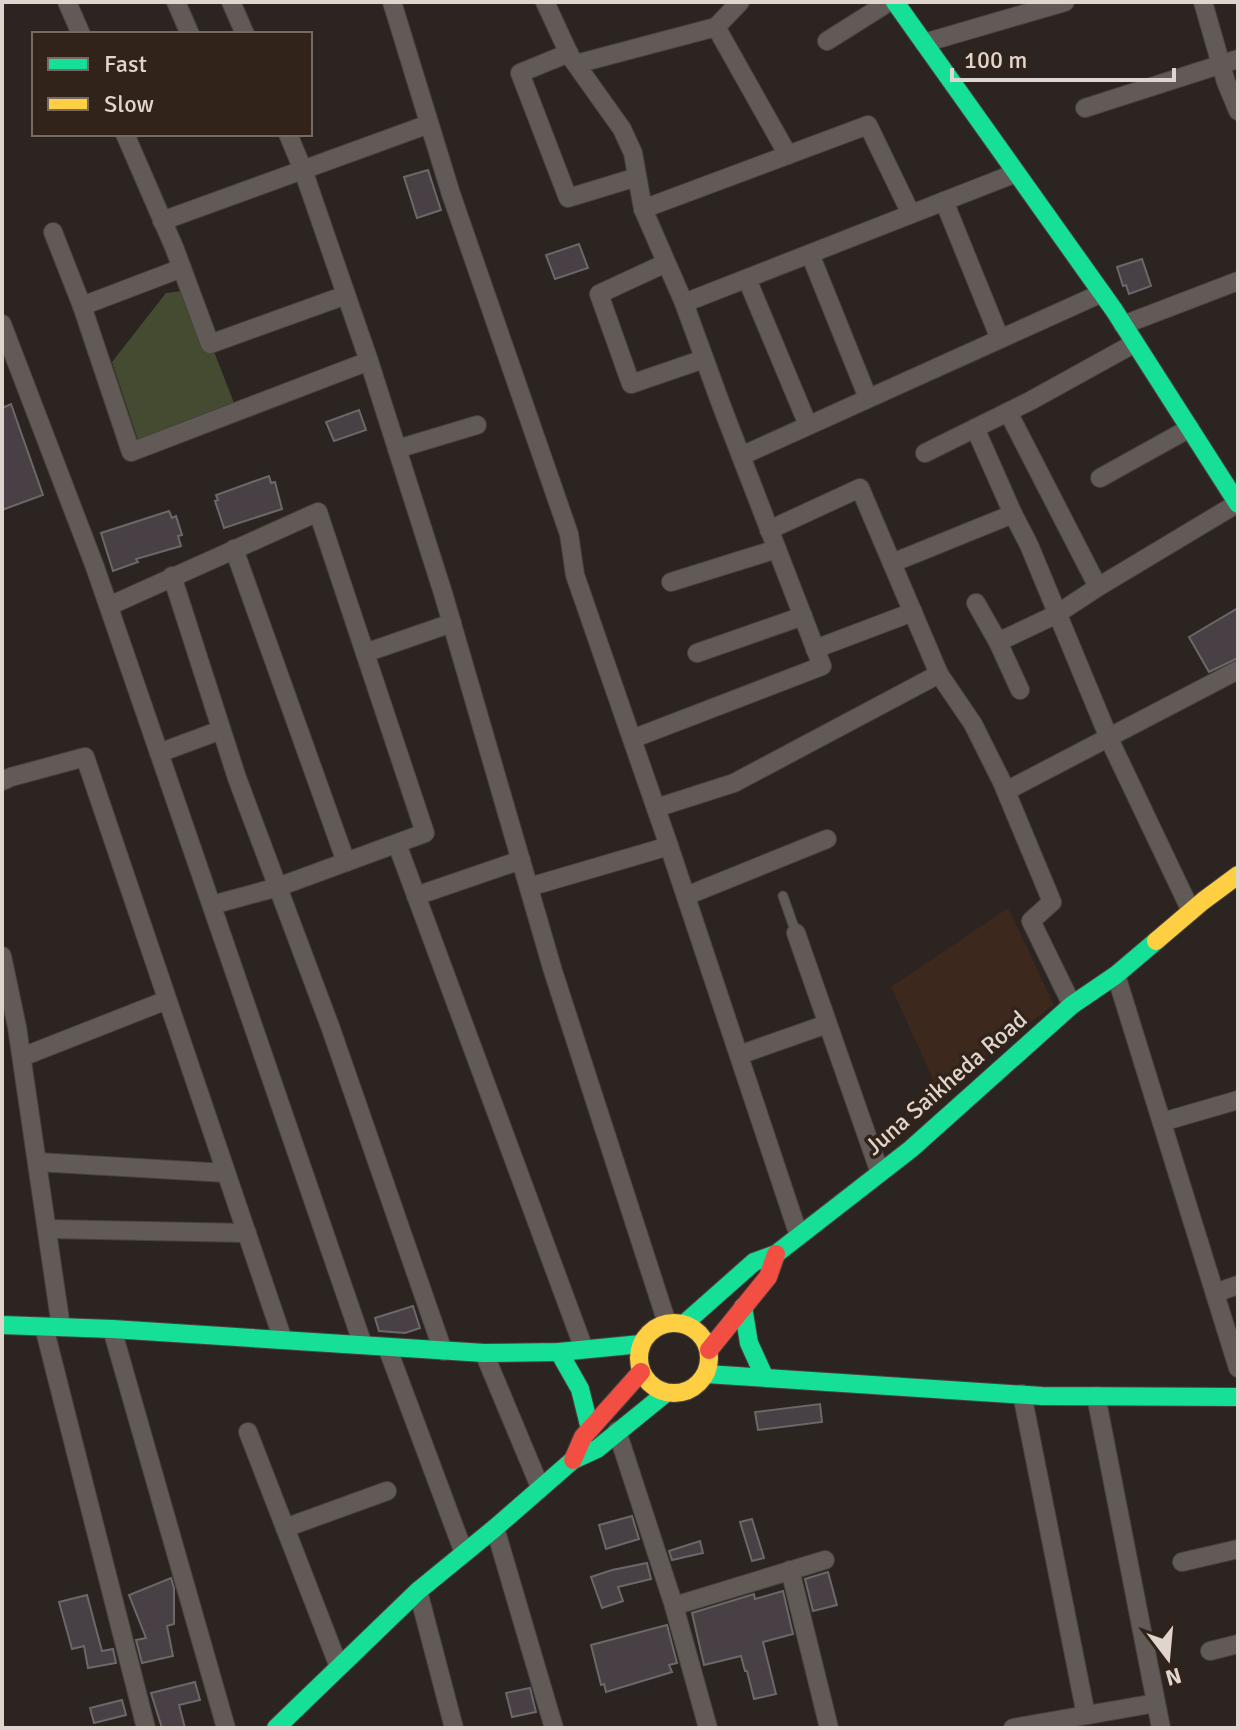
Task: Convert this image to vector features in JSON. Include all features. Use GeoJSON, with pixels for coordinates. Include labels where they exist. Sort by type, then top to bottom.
{"type":"FeatureCollection","features":[{"type":"Feature","properties":{"kind":"main road"},"geometry":{"type":"LineString","coordinates":[[892,2],[1102,293],[1238,504]]}},
{"type":"Feature","properties":{"kind":"main road","name":"Juna Saikheda Road"},"geometry":{"type":"LineString","coordinates":[[676,1323],[754,1262],[776,1254],[911,1149],[1072,1005],[1116,975],[1238,875]]}},
{"type":"Feature","properties":{"kind":"main road"},"geometry":{"type":"LineString","coordinates":[[709,1350],[768,1277],[776,1254]]}},
{"type":"Feature","properties":{"kind":"main road"},"geometry":{"type":"LineString","coordinates":[[743,1307],[752,1356],[764,1376]]}},
{"type":"Feature","properties":{"kind":"main road"},"geometry":{"type":"LineString","coordinates":[[676,1323],[700,1333],[709,1350],[710,1362],[706,1374],[689,1390],[666,1393],[655,1388],[641,1372],[641,1344],[657,1327],[676,1323]]}},
{"type":"Feature","properties":{"kind":"main road"},"geometry":{"type":"LineString","coordinates":[[2,1325],[484,1353],[559,1352],[641,1344]]}},
{"type":"Feature","properties":{"kind":"main road"},"geometry":{"type":"LineString","coordinates":[[559,1352],[580,1389],[590,1429]]}},
{"type":"Feature","properties":{"kind":"main road"},"geometry":{"type":"LineString","coordinates":[[573,1460],[583,1437],[641,1372]]}},
{"type":"Feature","properties":{"kind":"main road"},"geometry":{"type":"LineString","coordinates":[[706,1374],[1022,1394],[1238,1397]]}},
{"type":"Feature","properties":{"kind":"main road"},"geometry":{"type":"LineString","coordinates":[[276,1728],[418,1591],[573,1460],[597,1449],[666,1393]]}},
{"type":"Feature","properties":{"kind":"street"},"geometry":{"type":"LineString","coordinates":[[67,2],[80,32]]}},
{"type":"Feature","properties":{"kind":"street"},"geometry":{"type":"LineString","coordinates":[[176,2],[189,32]]}},
{"type":"Feature","properties":{"kind":"street"},"geometry":{"type":"LineString","coordinates":[[231,2],[244,32]]}},
{"type":"Feature","properties":{"kind":"street"},"geometry":{"type":"LineString","coordinates":[[392,2],[451,194],[569,534],[575,575],[799,1236]]}},
{"type":"Feature","properties":{"kind":"street"},"geometry":{"type":"LineString","coordinates":[[545,2],[573,58],[622,129],[633,153],[643,209],[684,303],[822,666],[632,739]]}},
{"type":"Feature","properties":{"kind":"street"},"geometry":{"type":"LineString","coordinates":[[637,177],[568,198],[520,73],[573,58],[716,27],[740,2]]}},
{"type":"Feature","properties":{"kind":"street"},"geometry":{"type":"LineString","coordinates":[[827,41],[892,2]]}},
{"type":"Feature","properties":{"kind":"street"},"geometry":{"type":"LineString","coordinates":[[924,43],[1065,2]]}},
{"type":"Feature","properties":{"kind":"street"},"geometry":{"type":"LineString","coordinates":[[1203,2],[1230,62],[1238,111]]}},
{"type":"Feature","properties":{"kind":"street"},"geometry":{"type":"LineString","coordinates":[[716,27],[788,155]]}},
{"type":"Feature","properties":{"kind":"street"},"geometry":{"type":"LineString","coordinates":[[1085,108],[1230,62]]}},
{"type":"Feature","properties":{"kind":"street"},"geometry":{"type":"LineString","coordinates":[[162,221],[429,124]]}},
{"type":"Feature","properties":{"kind":"street"},"geometry":{"type":"LineString","coordinates":[[643,209],[868,125],[911,214]]}},
{"type":"Feature","properties":{"kind":"street"},"geometry":{"type":"LineString","coordinates":[[126,136],[182,268],[210,344],[346,295]]}},
{"type":"Feature","properties":{"kind":"street"},"geometry":{"type":"LineString","coordinates":[[289,136],[397,449],[452,623],[553,971],[676,1323]]}},
{"type":"Feature","properties":{"kind":"street"},"geometry":{"type":"LineString","coordinates":[[684,303],[1016,173]]}},
{"type":"Feature","properties":{"kind":"street"},"geometry":{"type":"LineString","coordinates":[[944,201],[1000,339]]}},
{"type":"Feature","properties":{"kind":"street"},"geometry":{"type":"LineString","coordinates":[[53,232],[82,306],[131,452],[369,361]]}},
{"type":"Feature","properties":{"kind":"street"},"geometry":{"type":"LineString","coordinates":[[810,254],[868,398]]}},
{"type":"Feature","properties":{"kind":"street"},"geometry":{"type":"LineString","coordinates":[[666,263],[599,294],[631,384],[704,359]]}},
{"type":"Feature","properties":{"kind":"street"},"geometry":{"type":"LineString","coordinates":[[82,306],[182,268]]}},
{"type":"Feature","properties":{"kind":"street"},"geometry":{"type":"LineString","coordinates":[[747,279],[808,425]]}},
{"type":"Feature","properties":{"kind":"street"},"geometry":{"type":"LineString","coordinates":[[1123,325],[1236,288]]}},
{"type":"Feature","properties":{"kind":"street"},"geometry":{"type":"LineString","coordinates":[[741,456],[1102,293]]}},
{"type":"Feature","properties":{"kind":"street"},"geometry":{"type":"LineString","coordinates":[[2,324],[109,606],[363,1345]]}},
{"type":"Feature","properties":{"kind":"street"},"geometry":{"type":"LineString","coordinates":[[925,453],[1135,343]]}},
{"type":"Feature","properties":{"kind":"street"},"geometry":{"type":"LineString","coordinates":[[1008,412],[1098,587]]}},
{"type":"Feature","properties":{"kind":"street"},"geometry":{"type":"LineString","coordinates":[[397,449],[477,425]]}},
{"type":"Feature","properties":{"kind":"street"},"geometry":{"type":"LineString","coordinates":[[975,428],[1029,545],[1109,737],[1191,911]]}},
{"type":"Feature","properties":{"kind":"street"},"geometry":{"type":"LineString","coordinates":[[1100,478],[1190,428]]}},
{"type":"Feature","properties":{"kind":"street"},"geometry":{"type":"LineString","coordinates":[[769,530],[860,488],[939,674],[973,724],[1006,791],[1052,902],[1031,921],[1072,1005]]}},
{"type":"Feature","properties":{"kind":"street"},"geometry":{"type":"LineString","coordinates":[[998,642],[1057,614],[1238,504]]}},
{"type":"Feature","properties":{"kind":"street"},"geometry":{"type":"LineString","coordinates":[[109,606],[318,512],[425,833],[278,887],[212,905]]}},
{"type":"Feature","properties":{"kind":"street"},"geometry":{"type":"LineString","coordinates":[[892,563],[1013,514]]}},
{"type":"Feature","properties":{"kind":"street"},"geometry":{"type":"LineString","coordinates":[[234,549],[346,862]]}},
{"type":"Feature","properties":{"kind":"street"},"geometry":{"type":"LineString","coordinates":[[671,582],[777,549]]}},
{"type":"Feature","properties":{"kind":"street"},"geometry":{"type":"LineString","coordinates":[[172,576],[221,730],[331,1029],[443,1351]]}},
{"type":"Feature","properties":{"kind":"street"},"geometry":{"type":"LineString","coordinates":[[976,603],[1020,690]]}},
{"type":"Feature","properties":{"kind":"street"},"geometry":{"type":"LineString","coordinates":[[815,649],[913,612]]}},
{"type":"Feature","properties":{"kind":"street"},"geometry":{"type":"LineString","coordinates":[[697,653],[803,616]]}},
{"type":"Feature","properties":{"kind":"street"},"geometry":{"type":"LineString","coordinates":[[365,653],[452,623]]}},
{"type":"Feature","properties":{"kind":"street"},"geometry":{"type":"LineString","coordinates":[[1006,791],[1238,670]]}},
{"type":"Feature","properties":{"kind":"street"},"geometry":{"type":"LineString","coordinates":[[656,808],[734,783],[939,674]]}},
{"type":"Feature","properties":{"kind":"street"},"geometry":{"type":"LineString","coordinates":[[159,753],[221,730]]}},
{"type":"Feature","properties":{"kind":"street"},"geometry":{"type":"LineString","coordinates":[[2,781],[85,757],[283,1340]]}},
{"type":"Feature","properties":{"kind":"street"},"geometry":{"type":"LineString","coordinates":[[686,896],[827,839]]}},
{"type":"Feature","properties":{"kind":"street"},"geometry":{"type":"LineString","coordinates":[[397,844],[584,1349]]}},
{"type":"Feature","properties":{"kind":"street"},"geometry":{"type":"LineString","coordinates":[[529,887],[669,846]]}},
{"type":"Feature","properties":{"kind":"street"},"geometry":{"type":"LineString","coordinates":[[416,896],[521,860]]}},
{"type":"Feature","properties":{"kind":"street"},"geometry":{"type":"LineString","coordinates":[[796,933],[880,1173]]}},
{"type":"Feature","properties":{"kind":"street"},"geometry":{"type":"LineString","coordinates":[[2,956],[22,1057],[47,1229],[53,1327],[146,1728]]}},
{"type":"Feature","properties":{"kind":"street"},"geometry":{"type":"LineString","coordinates":[[1116,975],[1238,1368]]}},
{"type":"Feature","properties":{"kind":"street"},"geometry":{"type":"LineString","coordinates":[[22,1057],[167,1000]]}},
{"type":"Feature","properties":{"kind":"street"},"geometry":{"type":"LineString","coordinates":[[739,1055],[827,1024]]}},
{"type":"Feature","properties":{"kind":"street"},"geometry":{"type":"LineString","coordinates":[[1162,1122],[1238,1100]]}},
{"type":"Feature","properties":{"kind":"street"},"geometry":{"type":"LineString","coordinates":[[37,1162],[226,1173]]}},
{"type":"Feature","properties":{"kind":"street"},"geometry":{"type":"LineString","coordinates":[[47,1229],[247,1233]]}},
{"type":"Feature","properties":{"kind":"street"},"geometry":{"type":"LineString","coordinates":[[1215,1293],[1238,1285]]}},
{"type":"Feature","properties":{"kind":"street"},"geometry":{"type":"LineString","coordinates":[[112,1329],[226,1728]]}},
{"type":"Feature","properties":{"kind":"street"},"geometry":{"type":"LineString","coordinates":[[387,1347],[464,1553]]}},
{"type":"Feature","properties":{"kind":"street"},"geometry":{"type":"LineString","coordinates":[[484,1353],[540,1487]]}},
{"type":"Feature","properties":{"kind":"street"},"geometry":{"type":"LineString","coordinates":[[1022,1394],[1086,1715]]}},
{"type":"Feature","properties":{"kind":"street"},"geometry":{"type":"LineString","coordinates":[[1096,1396],[1161,1728]]}},
{"type":"Feature","properties":{"kind":"street"},"geometry":{"type":"LineString","coordinates":[[617,1431],[674,1606],[708,1728]]}},
{"type":"Feature","properties":{"kind":"street"},"geometry":{"type":"LineString","coordinates":[[248,1432],[339,1667]]}},
{"type":"Feature","properties":{"kind":"street"},"geometry":{"type":"LineString","coordinates":[[285,1528],[387,1491]]}},
{"type":"Feature","properties":{"kind":"street"},"geometry":{"type":"LineString","coordinates":[[495,1528],[554,1728]]}},
{"type":"Feature","properties":{"kind":"street"},"geometry":{"type":"LineString","coordinates":[[1182,1562],[1238,1549]]}},
{"type":"Feature","properties":{"kind":"street"},"geometry":{"type":"LineString","coordinates":[[674,1606],[825,1560]]}},
{"type":"Feature","properties":{"kind":"street"},"geometry":{"type":"LineString","coordinates":[[790,1570],[829,1728]]}},
{"type":"Feature","properties":{"kind":"street"},"geometry":{"type":"LineString","coordinates":[[418,1591],[454,1728]]}},
{"type":"Feature","properties":{"kind":"street"},"geometry":{"type":"LineString","coordinates":[[1210,1651],[1238,1644]]}},
{"type":"Feature","properties":{"kind":"street"},"geometry":{"type":"LineString","coordinates":[[1013,1728],[1056,1724],[1086,1715],[1156,1703]]}},
{"type":"Feature","properties":{"kind":"lane"},"geometry":{"type":"LineString","coordinates":[[783,896],[796,933]]}},
{"type":"Feature","properties":{"kind":"shaded area"},"geometry":{"type":"Polygon","coordinates":[[[1008,908],[1054,1005],[938,1090],[891,987],[1008,908]]]}},
{"type":"Feature","properties":{"kind":"green space"},"geometry":{"type":"Polygon","coordinates":[[[190,290],[234,403],[138,440],[112,362],[166,293],[190,290]]]}},
{"type":"Feature","properties":{"kind":"building"},"geometry":{"type":"Polygon","coordinates":[[[428,170],[441,210],[417,218],[404,177],[428,170]]]}},
{"type":"Feature","properties":{"kind":"building"},"geometry":{"type":"Polygon","coordinates":[[[579,244],[588,268],[555,279],[546,255],[579,244]]]}},
{"type":"Feature","properties":{"kind":"building"},"geometry":{"type":"Polygon","coordinates":[[[1142,259],[1151,286],[1129,294],[1117,267],[1142,259]]]}},
{"type":"Feature","properties":{"kind":"building"},"geometry":{"type":"Polygon","coordinates":[[[11,404],[43,495],[2,510],[2,408],[11,404]]]}},
{"type":"Feature","properties":{"kind":"building"},"geometry":{"type":"Polygon","coordinates":[[[359,410],[366,430],[334,441],[326,422],[359,410]]]}},
{"type":"Feature","properties":{"kind":"building"},"geometry":{"type":"Polygon","coordinates":[[[269,476],[271,483],[275,482],[282,509],[224,528],[216,495],[269,476]]]}},
{"type":"Feature","properties":{"kind":"building"},"geometry":{"type":"Polygon","coordinates":[[[169,511],[172,518],[176,516],[182,535],[178,536],[181,546],[136,559],[138,562],[113,571],[101,533],[169,511]]]}},
{"type":"Feature","properties":{"kind":"building"},"geometry":{"type":"Polygon","coordinates":[[[1238,608],[1238,658],[1209,672],[1189,637],[1238,608]]]}},
{"type":"Feature","properties":{"kind":"building"},"geometry":{"type":"Polygon","coordinates":[[[413,1306],[420,1328],[405,1333],[379,1331],[375,1318],[413,1306]]]}},
{"type":"Feature","properties":{"kind":"building"},"geometry":{"type":"Polygon","coordinates":[[[820,1404],[822,1422],[758,1430],[755,1412],[820,1404]]]}},
{"type":"Feature","properties":{"kind":"building"},"geometry":{"type":"Polygon","coordinates":[[[632,1516],[639,1539],[606,1549],[599,1525],[632,1516]]]}},
{"type":"Feature","properties":{"kind":"building"},"geometry":{"type":"Polygon","coordinates":[[[752,1519],[764,1558],[752,1561],[740,1522],[752,1519]]]}},
{"type":"Feature","properties":{"kind":"building"},"geometry":{"type":"Polygon","coordinates":[[[700,1541],[703,1553],[672,1560],[669,1551],[700,1541]]]}},
{"type":"Feature","properties":{"kind":"building"},"geometry":{"type":"Polygon","coordinates":[[[647,1563],[651,1579],[618,1587],[623,1601],[602,1608],[591,1577],[647,1563]]]}},
{"type":"Feature","properties":{"kind":"building"},"geometry":{"type":"Polygon","coordinates":[[[828,1572],[837,1605],[813,1611],[805,1579],[828,1572]]]}},
{"type":"Feature","properties":{"kind":"building"},"geometry":{"type":"Polygon","coordinates":[[[171,1578],[174,1624],[167,1626],[173,1656],[142,1663],[136,1640],[146,1638],[129,1595],[171,1578]]]}},
{"type":"Feature","properties":{"kind":"building"},"geometry":{"type":"Polygon","coordinates":[[[783,1591],[793,1634],[763,1642],[776,1694],[754,1699],[741,1656],[704,1665],[692,1613],[754,1594],[755,1599],[783,1591]]]}},
{"type":"Feature","properties":{"kind":"building"},"geometry":{"type":"Polygon","coordinates":[[[87,1595],[102,1651],[113,1649],[116,1663],[88,1668],[84,1646],[72,1649],[59,1602],[87,1595]]]}},
{"type":"Feature","properties":{"kind":"building"},"geometry":{"type":"Polygon","coordinates":[[[667,1625],[677,1663],[669,1665],[672,1672],[606,1692],[604,1684],[601,1685],[591,1645],[667,1625]]]}},
{"type":"Feature","properties":{"kind":"building"},"geometry":{"type":"Polygon","coordinates":[[[195,1682],[200,1700],[179,1705],[185,1728],[162,1728],[151,1693],[195,1682]]]}},
{"type":"Feature","properties":{"kind":"building"},"geometry":{"type":"Polygon","coordinates":[[[530,1688],[536,1712],[512,1717],[506,1693],[530,1688]]]}},
{"type":"Feature","properties":{"kind":"building"},"geometry":{"type":"Polygon","coordinates":[[[122,1700],[126,1715],[94,1723],[90,1708],[122,1700]]]}},
{"type":"Feature","properties":{"kind":"traffic: fast"},"geometry":{"type":"LineString","coordinates":[[895,2],[1114,310],[1238,504]]}},
{"type":"Feature","properties":{"kind":"traffic: fast"},"geometry":{"type":"LineString","coordinates":[[684,1324],[754,1262],[776,1254],[911,1149],[1072,1005],[1116,975],[1156,941]]}},
{"type":"Feature","properties":{"kind":"traffic: fast"},"geometry":{"type":"LineString","coordinates":[[743,1307],[749,1343],[764,1376]]}},
{"type":"Feature","properties":{"kind":"traffic: fast"},"geometry":{"type":"LineString","coordinates":[[2,1325],[484,1353],[559,1352],[641,1344]]}},
{"type":"Feature","properties":{"kind":"traffic: fast"},"geometry":{"type":"LineString","coordinates":[[559,1352],[580,1389],[590,1429]]}},
{"type":"Feature","properties":{"kind":"traffic: fast"},"geometry":{"type":"LineString","coordinates":[[706,1374],[1042,1396],[1238,1397]]}},
{"type":"Feature","properties":{"kind":"traffic: fast"},"geometry":{"type":"LineString","coordinates":[[276,1728],[418,1591],[573,1460],[597,1449],[666,1393]]}},
{"type":"Feature","properties":{"kind":"traffic: slow"},"geometry":{"type":"LineString","coordinates":[[1156,941],[1238,875]]}},
{"type":"Feature","properties":{"kind":"traffic: slow"},"geometry":{"type":"LineString","coordinates":[[681,1323],[703,1338],[709,1358],[707,1372],[699,1383],[688,1391],[667,1393],[649,1383],[641,1372],[639,1351],[649,1333],[660,1325],[681,1323]]}},
{"type":"Feature","properties":{"kind":"traffic: jam"},"geometry":{"type":"LineString","coordinates":[[709,1350],[768,1277],[776,1254]]}},
{"type":"Feature","properties":{"kind":"traffic: jam"},"geometry":{"type":"LineString","coordinates":[[573,1460],[583,1437],[641,1372]]}}]}
